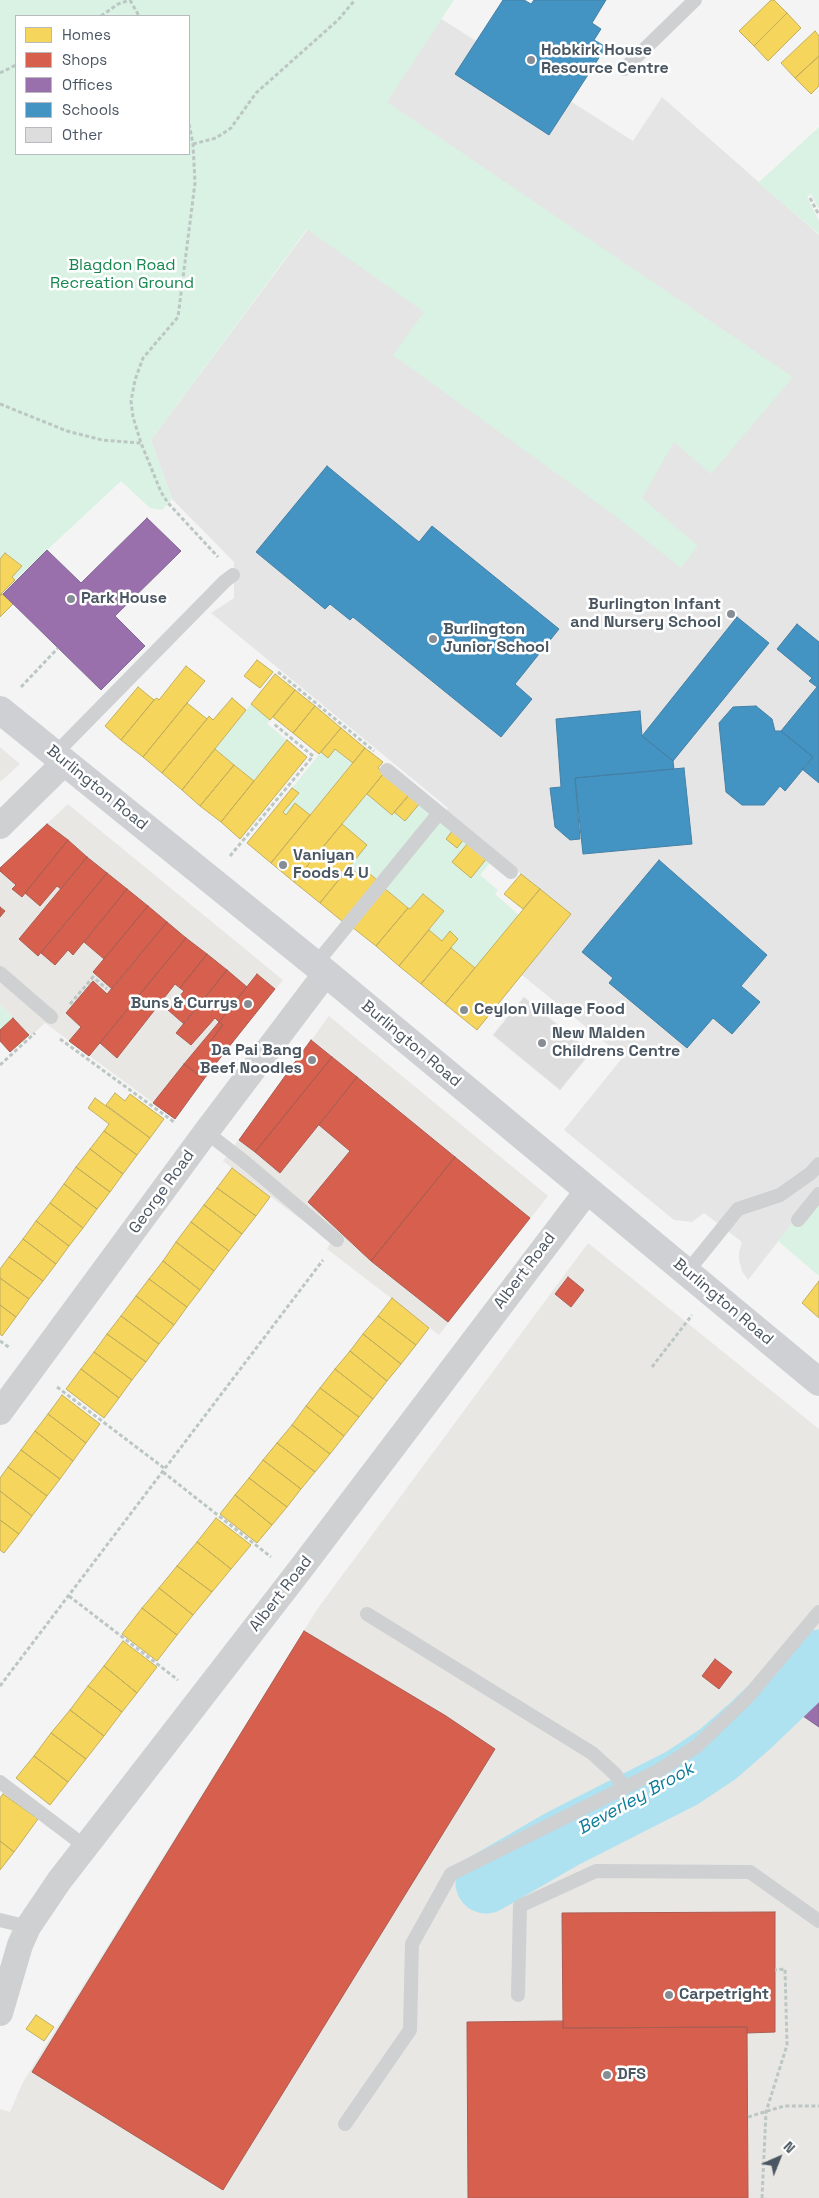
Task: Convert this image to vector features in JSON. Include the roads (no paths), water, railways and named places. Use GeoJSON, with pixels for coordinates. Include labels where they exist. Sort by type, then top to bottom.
{"type":"FeatureCollection","features":[{"type":"Feature","properties":{"kind":"main road","name":"Burlington Road"},"geometry":{"type":"LineString","coordinates":[[0,710],[321,969],[819,1382]]}},
{"type":"Feature","properties":{"kind":"street"},"geometry":{"type":"LineString","coordinates":[[0,826],[60,758]]}},
{"type":"Feature","properties":{"kind":"street","name":"George Road"},"geometry":{"type":"LineString","coordinates":[[0,1412],[202,1136],[321,969]]}},
{"type":"Feature","properties":{"kind":"street","name":"Albert Road"},"geometry":{"type":"LineString","coordinates":[[0,2012],[20,1945],[28,1927],[86,1847],[295,1576],[588,1190]]}},
{"type":"Feature","properties":{"kind":"lane"},"geometry":{"type":"LineString","coordinates":[[624,69],[695,0]]}},
{"type":"Feature","properties":{"kind":"lane"},"geometry":{"type":"LineString","coordinates":[[60,758],[229,578]]}},
{"type":"Feature","properties":{"kind":"lane"},"geometry":{"type":"LineString","coordinates":[[387,770],[512,872]]}},
{"type":"Feature","properties":{"kind":"lane"},"geometry":{"type":"LineString","coordinates":[[321,969],[439,813]]}},
{"type":"Feature","properties":{"kind":"lane"},"geometry":{"type":"LineString","coordinates":[[0,973],[50,1017]]}},
{"type":"Feature","properties":{"kind":"lane"},"geometry":{"type":"LineString","coordinates":[[202,1136],[246,1163],[337,1240]]}},
{"type":"Feature","properties":{"kind":"lane"},"geometry":{"type":"LineString","coordinates":[[687,1272],[738,1209],[780,1195],[811,1173],[819,1164]]}},
{"type":"Feature","properties":{"kind":"lane"},"geometry":{"type":"LineString","coordinates":[[798,1220],[819,1194]]}},
{"type":"Feature","properties":{"kind":"lane"},"geometry":{"type":"LineString","coordinates":[[345,2124],[410,2030],[412,1944],[451,1874],[658,1771],[697,1746],[747,1698],[819,1612]]}},
{"type":"Feature","properties":{"kind":"lane"},"geometry":{"type":"LineString","coordinates":[[367,1614],[592,1753],[615,1774],[624,1788]]}},
{"type":"Feature","properties":{"kind":"lane"},"geometry":{"type":"LineString","coordinates":[[0,1782],[86,1847]]}},
{"type":"Feature","properties":{"kind":"lane"},"geometry":{"type":"LineString","coordinates":[[518,1995],[520,1906],[596,1871],[750,1872],[819,1921]]}},
{"type":"Feature","properties":{"kind":"lane"},"geometry":{"type":"LineString","coordinates":[[0,1920],[28,1927]]}},
{"type":"Feature","properties":{"kind":"waterway","name":"Beverley Brook"},"geometry":{"type":"LineString","coordinates":[[486,1883],[562,1839],[682,1778],[718,1754],[819,1660]]}},
{"type":"Feature","properties":{"kind":"place","name":"Hobkirk House Resource Centre"},"geometry":{"type":"Point","coordinates":[531,60]}},
{"type":"Feature","properties":{"kind":"place","name":"Park House"},"geometry":{"type":"Point","coordinates":[71,599]}},
{"type":"Feature","properties":{"kind":"place","name":"Burlington Infant and Nursery School"},"geometry":{"type":"Point","coordinates":[731,614]}},
{"type":"Feature","properties":{"kind":"place","name":"Burlington Junior School"},"geometry":{"type":"Point","coordinates":[433,639]}},
{"type":"Feature","properties":{"kind":"place","name":"Vaniyan Foods 4 U"},"geometry":{"type":"Point","coordinates":[283,865]}},
{"type":"Feature","properties":{"kind":"place","name":"Buns & Currys"},"geometry":{"type":"Point","coordinates":[248,1004]}},
{"type":"Feature","properties":{"kind":"place","name":"Ceylon Village Food"},"geometry":{"type":"Point","coordinates":[464,1010]}},
{"type":"Feature","properties":{"kind":"place","name":"New Malden Childrens Centre"},"geometry":{"type":"Point","coordinates":[542,1043]}},
{"type":"Feature","properties":{"kind":"place","name":"Da Pai Bang Beef Noodles"},"geometry":{"type":"Point","coordinates":[312,1060]}},
{"type":"Feature","properties":{"kind":"place","name":"Carpetright"},"geometry":{"type":"Point","coordinates":[669,1995]}},
{"type":"Feature","properties":{"kind":"place","name":"DFS"},"geometry":{"type":"Point","coordinates":[607,2075]}},
{"type":"Feature","properties":{"kind":"park label","name":"Blagdon Road Recreation Ground"},"geometry":{"type":"Point","coordinates":[122,275]}}]}
